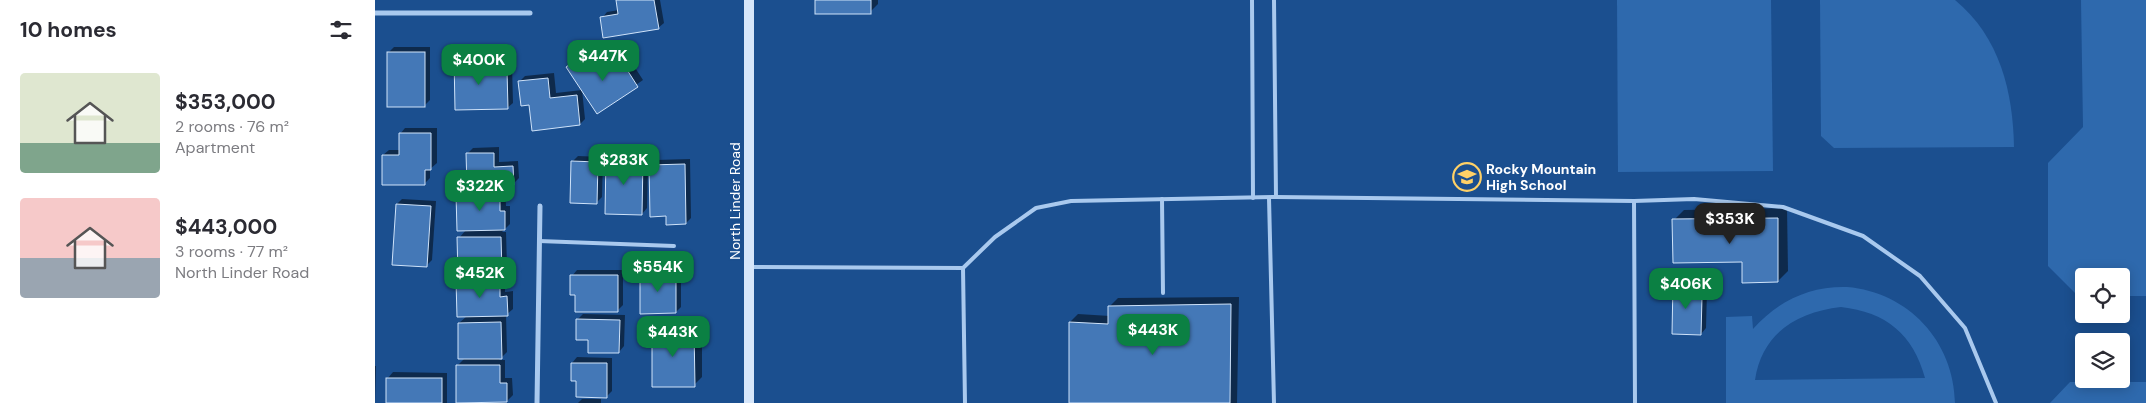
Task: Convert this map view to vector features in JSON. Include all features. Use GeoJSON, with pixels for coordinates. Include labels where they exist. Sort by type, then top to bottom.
{"type":"FeatureCollection","features":[{"type":"Feature","properties":{"kind":"main road","name":"North Linder Road"},"geometry":{"type":"LineString","coordinates":[[749,0],[749,403]]}},
{"type":"Feature","properties":{"kind":"street"},"geometry":{"type":"LineString","coordinates":[[375,13],[530,13]]}},
{"type":"Feature","properties":{"kind":"street"},"geometry":{"type":"LineString","coordinates":[[537,403],[540,206]]}},
{"type":"Feature","properties":{"kind":"lane"},"geometry":{"type":"LineString","coordinates":[[1252,0],[1253,198]]}},
{"type":"Feature","properties":{"kind":"lane"},"geometry":{"type":"LineString","coordinates":[[1274,0],[1276,197]]}},
{"type":"Feature","properties":{"kind":"lane"},"geometry":{"type":"LineString","coordinates":[[749,267],[963,268],[995,237],[1036,208],[1071,201],[1276,197],[1634,201],[1694,199],[1783,207],[1863,236],[1920,276],[1965,328],[1996,403]]}},
{"type":"Feature","properties":{"kind":"lane"},"geometry":{"type":"LineString","coordinates":[[1269,198],[1274,403]]}},
{"type":"Feature","properties":{"kind":"lane"},"geometry":{"type":"LineString","coordinates":[[1162,199],[1163,293]]}},
{"type":"Feature","properties":{"kind":"lane"},"geometry":{"type":"LineString","coordinates":[[1634,201],[1635,403]]}},
{"type":"Feature","properties":{"kind":"lane"},"geometry":{"type":"LineString","coordinates":[[539,241],[674,246]]}},
{"type":"Feature","properties":{"kind":"lane"},"geometry":{"type":"LineString","coordinates":[[963,268],[965,403]]}},
{"type":"Feature","properties":{"kind":"shaded area"},"geometry":{"type":"Polygon","coordinates":[[[1617,0],[1771,0],[1773,171],[1618,172],[1617,0]]]}},
{"type":"Feature","properties":{"kind":"shaded area"},"geometry":{"type":"Polygon","coordinates":[[[1820,0],[1955,0],[1983,31],[2001,67],[2011,106],[2014,147],[1834,148],[1821,136],[1820,0]]]}},
{"type":"Feature","properties":{"kind":"shaded area"},"geometry":{"type":"Polygon","coordinates":[[[2081,0],[2146,0],[2146,296],[2130,296],[2130,268],[2075,268],[2075,293],[2048,266],[2048,163],[2083,127],[2081,0]]]}},
{"type":"Feature","properties":{"kind":"shaded area"},"geometry":{"type":"Polygon","coordinates":[[[1833,287],[1847,287],[1869,291],[1889,299],[1908,310],[1924,324],[1936,340],[1946,359],[1953,380],[1955,403],[1726,403],[1726,317],[1752,316],[1753,329],[1773,310],[1795,297],[1807,292],[1833,287]],[[1841,307],[1825,310],[1796,320],[1784,328],[1765,349],[1755,380],[1925,378],[1913,349],[1895,328],[1884,320],[1857,310],[1841,307]]]}},
{"type":"Feature","properties":{"kind":"shaded area"},"geometry":{"type":"Polygon","coordinates":[[[2070,382],[2075,382],[2075,388],[2130,388],[2130,382],[2146,382],[2146,403],[2050,403],[2070,382]]]}},
{"type":"Feature","properties":{"kind":"building"},"geometry":{"type":"Polygon","coordinates":[[[616,0],[654,0],[659,29],[603,38],[600,17],[618,14],[616,0]]]}},
{"type":"Feature","properties":{"kind":"building"},"geometry":{"type":"Polygon","coordinates":[[[815,0],[871,0],[871,14],[815,14],[815,0]]]}},
{"type":"Feature","properties":{"kind":"building"},"geometry":{"type":"Polygon","coordinates":[[[387,52],[425,52],[425,107],[387,107],[387,52]]]}},
{"type":"Feature","properties":{"kind":"building"},"geometry":{"type":"Polygon","coordinates":[[[617,54],[638,87],[597,114],[566,67],[582,56],[592,70],[617,54]]]}},
{"type":"Feature","properties":{"kind":"building"},"geometry":{"type":"Polygon","coordinates":[[[454,57],[484,57],[484,70],[507,70],[508,109],[455,110],[454,57]]]}},
{"type":"Feature","properties":{"kind":"building"},"geometry":{"type":"Polygon","coordinates":[[[548,78],[550,98],[577,95],[580,125],[532,131],[529,105],[521,106],[518,81],[548,78]]]}},
{"type":"Feature","properties":{"kind":"building"},"geometry":{"type":"Polygon","coordinates":[[[399,133],[431,133],[431,170],[425,170],[425,185],[382,185],[382,155],[399,155],[399,133]]]}},
{"type":"Feature","properties":{"kind":"building"},"geometry":{"type":"Polygon","coordinates":[[[466,153],[494,153],[494,167],[513,166],[514,185],[467,186],[466,153]]]}},
{"type":"Feature","properties":{"kind":"building"},"geometry":{"type":"Polygon","coordinates":[[[606,157],[643,158],[642,215],[605,214],[606,157]]]}},
{"type":"Feature","properties":{"kind":"building"},"geometry":{"type":"Polygon","coordinates":[[[571,161],[598,162],[597,204],[570,203],[571,161]]]}},
{"type":"Feature","properties":{"kind":"building"},"geometry":{"type":"Polygon","coordinates":[[[685,164],[686,224],[666,225],[666,216],[650,217],[649,165],[685,164]]]}},
{"type":"Feature","properties":{"kind":"building"},"geometry":{"type":"Polygon","coordinates":[[[500,193],[500,211],[505,211],[505,230],[457,231],[456,194],[500,193]]]}},
{"type":"Feature","properties":{"kind":"building"},"geometry":{"type":"Polygon","coordinates":[[[396,204],[431,206],[427,267],[392,265],[396,204]]]}},
{"type":"Feature","properties":{"kind":"building"},"geometry":{"type":"Polygon","coordinates":[[[1778,218],[1778,282],[1742,283],[1742,262],[1673,263],[1672,219],[1778,218]]]}},
{"type":"Feature","properties":{"kind":"building"},"geometry":{"type":"Polygon","coordinates":[[[457,237],[501,237],[502,273],[458,274],[457,237]]]}},
{"type":"Feature","properties":{"kind":"building"},"geometry":{"type":"Polygon","coordinates":[[[640,272],[676,272],[676,313],[640,314],[640,272]]]}},
{"type":"Feature","properties":{"kind":"building"},"geometry":{"type":"Polygon","coordinates":[[[570,275],[618,275],[618,312],[575,312],[575,295],[570,295],[570,275]]]}},
{"type":"Feature","properties":{"kind":"building"},"geometry":{"type":"Polygon","coordinates":[[[500,279],[500,297],[507,296],[508,316],[457,317],[456,280],[500,279]]]}},
{"type":"Feature","properties":{"kind":"building"},"geometry":{"type":"Polygon","coordinates":[[[1673,282],[1697,283],[1697,290],[1689,290],[1689,296],[1702,297],[1701,335],[1672,334],[1673,282]]]}},
{"type":"Feature","properties":{"kind":"building"},"geometry":{"type":"Polygon","coordinates":[[[1231,304],[1230,403],[1069,403],[1069,322],[1108,324],[1108,306],[1231,304]]]}},
{"type":"Feature","properties":{"kind":"building"},"geometry":{"type":"Polygon","coordinates":[[[576,319],[620,320],[619,353],[588,353],[588,340],[576,340],[576,319]]]}},
{"type":"Feature","properties":{"kind":"building"},"geometry":{"type":"Polygon","coordinates":[[[501,322],[502,359],[458,359],[458,323],[501,322]]]}},
{"type":"Feature","properties":{"kind":"building"},"geometry":{"type":"Polygon","coordinates":[[[694,329],[695,387],[652,387],[652,330],[694,329]]]}},
{"type":"Feature","properties":{"kind":"building"},"geometry":{"type":"Polygon","coordinates":[[[571,363],[607,363],[607,398],[576,397],[576,381],[571,381],[571,363]]]}},
{"type":"Feature","properties":{"kind":"building"},"geometry":{"type":"Polygon","coordinates":[[[456,365],[500,365],[500,383],[507,383],[507,402],[456,403],[456,365]]]}},
{"type":"Feature","properties":{"kind":"building"},"geometry":{"type":"Polygon","coordinates":[[[386,378],[442,378],[442,403],[386,403],[386,378]]]}},
{"type":"Feature","properties":{"kind":"place","name":"Rocky Mountain High School"},"geometry":{"type":"Point","coordinates":[1467,177]}}]}
